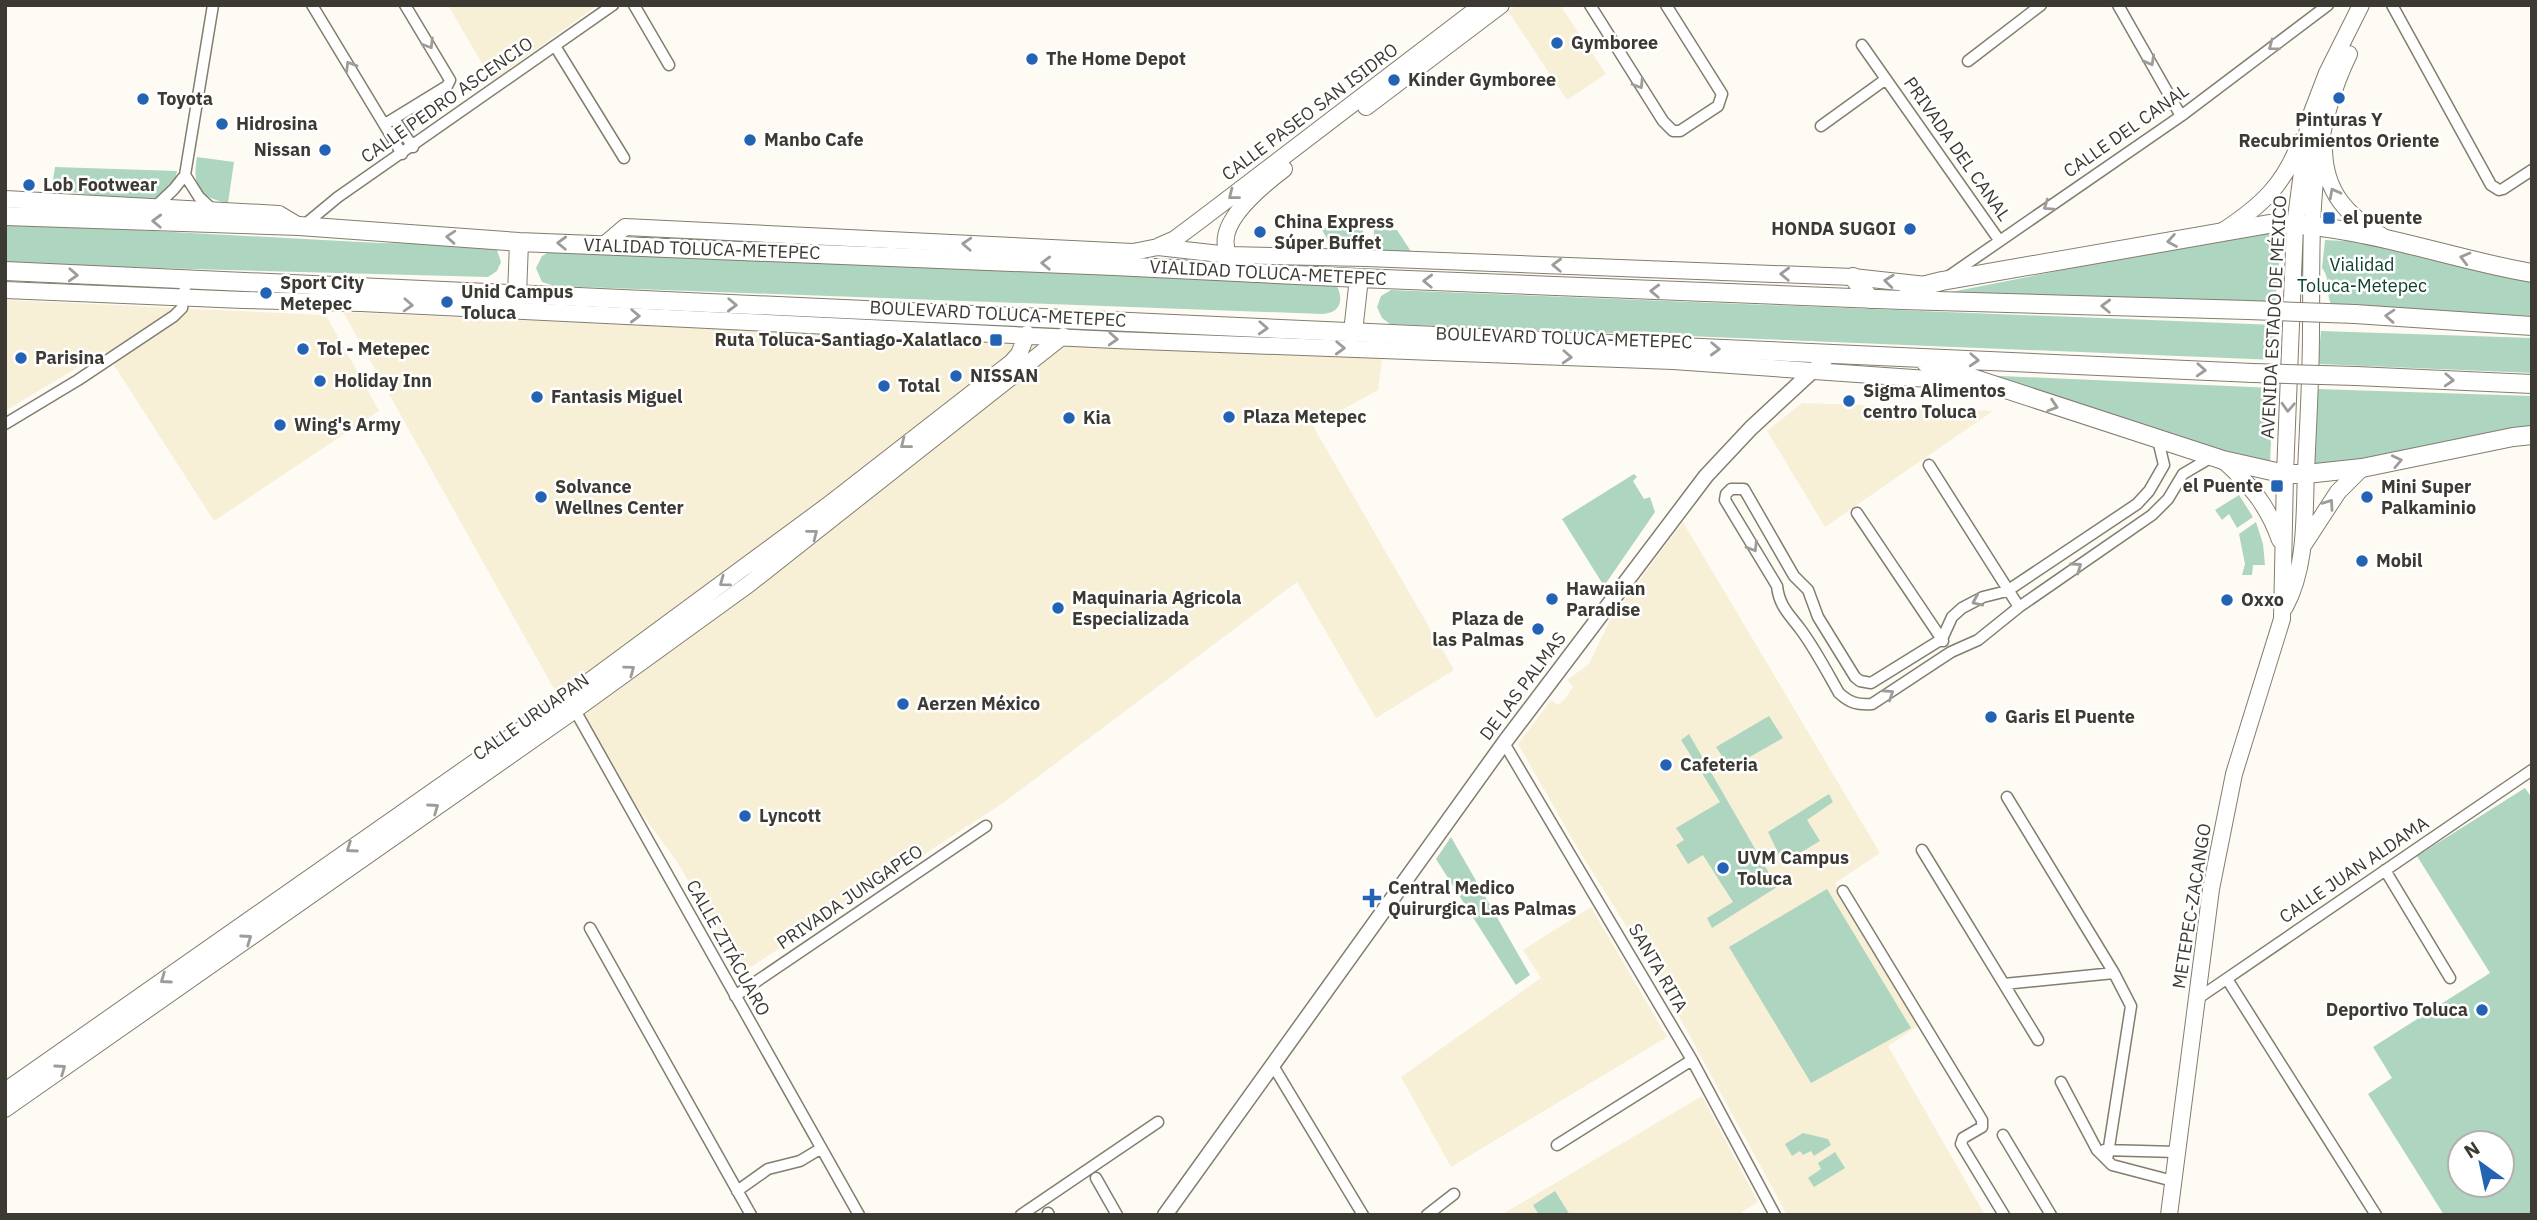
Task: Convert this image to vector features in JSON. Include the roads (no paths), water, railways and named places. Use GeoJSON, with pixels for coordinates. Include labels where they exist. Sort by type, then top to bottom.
{"type":"FeatureCollection","features":[{"type":"Feature","properties":{"kind":"highway","name":"VIALIDAD TOLUCA-METEPEC"},"geometry":{"type":"LineString","coordinates":[[5,216],[301,226],[519,242],[1359,278],[1870,299],[2355,314],[2532,326]]}},
{"type":"Feature","properties":{"kind":"highway"},"geometry":{"type":"LineString","coordinates":[[1902,300],[1934,283],[2269,224],[2384,237],[2502,268],[2532,273]]}},
{"type":"Feature","properties":{"kind":"highway"},"geometry":{"type":"LineString","coordinates":[[517,296],[519,242]]}},
{"type":"Feature","properties":{"kind":"highway"},"geometry":{"type":"LineString","coordinates":[[1114,266],[1133,252]]}},
{"type":"Feature","properties":{"kind":"highway"},"geometry":{"type":"LineString","coordinates":[[1198,270],[1224,254],[1251,273]]}},
{"type":"Feature","properties":{"kind":"highway"},"geometry":{"type":"LineString","coordinates":[[5,271],[186,289],[350,295],[517,296],[971,324],[1353,332],[1376,339],[1647,346],[1789,360],[1832,353],[2532,384]]}},
{"type":"Feature","properties":{"kind":"highway"},"geometry":{"type":"LineString","coordinates":[[1853,277],[1870,299]]}},
{"type":"Feature","properties":{"kind":"highway"},"geometry":{"type":"LineString","coordinates":[[1353,332],[1359,278]]}},
{"type":"Feature","properties":{"kind":"highway"},"geometry":{"type":"LineString","coordinates":[[1376,339],[1392,350]]}},
{"type":"Feature","properties":{"kind":"highway"},"geometry":{"type":"LineString","coordinates":[[1647,346],[1673,361]]}},
{"type":"Feature","properties":{"kind":"highway"},"geometry":{"type":"LineString","coordinates":[[1905,356],[2218,459],[2285,474],[2362,468],[2532,435]]}},
{"type":"Feature","properties":{"kind":"main road","name":"CALLE PASEO SAN ISIDRO"},"geometry":{"type":"LineString","coordinates":[[1158,247],[1175,239],[1482,5]]}},
{"type":"Feature","properties":{"kind":"main road","name":"CALLE PASEO SAN ISIDRO"},"geometry":{"type":"LineString","coordinates":[[1224,254],[1231,224],[1244,205],[1266,183],[1501,5]]}},
{"type":"Feature","properties":{"kind":"main road","name":"AVENIDA ESTADO DE MÉXICO"},"geometry":{"type":"LineString","coordinates":[[2285,474],[2303,226],[2316,160],[2316,118],[2327,73],[2361,5]]}},
{"type":"Feature","properties":{"kind":"main road","name":"AVENIDA ESTADO DE MÉXICO"},"geometry":{"type":"LineString","coordinates":[[2316,118],[2372,5]]}},
{"type":"Feature","properties":{"kind":"main road"},"geometry":{"type":"LineString","coordinates":[[2220,232],[2255,208],[2276,189],[2316,118]]}},
{"type":"Feature","properties":{"kind":"main road"},"geometry":{"type":"LineString","coordinates":[[2316,118],[2328,180],[2333,192],[2350,214],[2384,237]]}},
{"type":"Feature","properties":{"kind":"main road"},"geometry":{"type":"LineString","coordinates":[[5,199],[279,214],[301,226]]}},
{"type":"Feature","properties":{"kind":"main road","name":"AVENIDA ESTADO DE MÉXICO"},"geometry":{"type":"LineString","coordinates":[[2303,226],[2311,341],[2306,474]]}},
{"type":"Feature","properties":{"kind":"main road"},"geometry":{"type":"LineString","coordinates":[[605,244],[625,227],[1133,252],[1158,247],[1224,254],[1853,277],[1934,283]]}},
{"type":"Feature","properties":{"kind":"main road"},"geometry":{"type":"LineString","coordinates":[[5,290],[186,289]]}},
{"type":"Feature","properties":{"kind":"main road","name":"BOULEVARD TOLUCA-METEPEC"},"geometry":{"type":"LineString","coordinates":[[350,295],[971,324],[1027,334],[1063,336],[1376,339]]}},
{"type":"Feature","properties":{"kind":"main road","name":"CALLE URUAPAN"},"geometry":{"type":"LineString","coordinates":[[571,703],[1012,362],[1019,354],[1027,334]]}},
{"type":"Feature","properties":{"kind":"main road","name":"CALLE URUAPAN"},"geometry":{"type":"LineString","coordinates":[[5,1109],[313,884],[571,703],[749,584],[1063,336]]}},
{"type":"Feature","properties":{"kind":"main road","name":"BOULEVARD TOLUCA-METEPEC"},"geometry":{"type":"LineString","coordinates":[[1392,350],[1673,361],[1789,360],[1815,370],[1988,384]]}},
{"type":"Feature","properties":{"kind":"main road"},"geometry":{"type":"LineString","coordinates":[[2218,459],[2255,491],[2274,524],[2283,550]]}},
{"type":"Feature","properties":{"kind":"main road"},"geometry":{"type":"LineString","coordinates":[[2302,546],[2344,484],[2362,468]]}},
{"type":"Feature","properties":{"kind":"main road","name":"METEPEC-ZACANGO"},"geometry":{"type":"LineString","coordinates":[[2167,1214],[2211,889],[2234,774],[2269,667],[2283,609],[2285,474]]}},
{"type":"Feature","properties":{"kind":"main road","name":"METEPEC-ZACANGO"},"geometry":{"type":"LineString","coordinates":[[2283,609],[2296,586],[2302,546],[2306,474]]}},
{"type":"Feature","properties":{"kind":"main road","name":"CALLE URUAPAN"},"geometry":{"type":"LineString","coordinates":[[5,1091],[313,884]]}},
{"type":"Feature","properties":{"kind":"street"},"geometry":{"type":"LineString","coordinates":[[155,207],[174,190],[185,175],[212,5]]}},
{"type":"Feature","properties":{"kind":"street"},"geometry":{"type":"LineString","coordinates":[[312,5],[390,122],[413,147]]}},
{"type":"Feature","properties":{"kind":"street"},"geometry":{"type":"LineString","coordinates":[[390,122],[447,86],[450,80],[405,5]]}},
{"type":"Feature","properties":{"kind":"street","name":"CALLE PEDRO ASCENCIO"},"geometry":{"type":"LineString","coordinates":[[301,226],[331,202],[613,5]]}},
{"type":"Feature","properties":{"kind":"street"},"geometry":{"type":"LineString","coordinates":[[634,5],[669,65]]}},
{"type":"Feature","properties":{"kind":"street"},"geometry":{"type":"LineString","coordinates":[[1590,5],[1663,121],[1674,131],[1680,131],[1718,106],[1722,94],[1666,5]]}},
{"type":"Feature","properties":{"kind":"street"},"geometry":{"type":"LineString","coordinates":[[1968,61],[2041,5]]}},
{"type":"Feature","properties":{"kind":"street"},"geometry":{"type":"LineString","coordinates":[[2118,5],[2181,116]]}},
{"type":"Feature","properties":{"kind":"street","name":"CALLE DEL CANAL"},"geometry":{"type":"LineString","coordinates":[[1934,283],[2181,116],[2328,5]]}},
{"type":"Feature","properties":{"kind":"street"},"geometry":{"type":"LineString","coordinates":[[2392,5],[2491,185],[2498,190],[2503,189],[2532,170]]}},
{"type":"Feature","properties":{"kind":"street","name":"PRIVADA DEL CANAL"},"geometry":{"type":"LineString","coordinates":[[1862,45],[1999,240]]}},
{"type":"Feature","properties":{"kind":"street"},"geometry":{"type":"LineString","coordinates":[[555,46],[624,158]]}},
{"type":"Feature","properties":{"kind":"street","name":"PRIVADA DEL CANAL"},"geometry":{"type":"LineString","coordinates":[[1821,126],[1886,79]]}},
{"type":"Feature","properties":{"kind":"street"},"geometry":{"type":"LineString","coordinates":[[390,122],[402,154]]}},
{"type":"Feature","properties":{"kind":"street"},"geometry":{"type":"LineString","coordinates":[[185,175],[199,197],[212,209]]}},
{"type":"Feature","properties":{"kind":"street"},"geometry":{"type":"LineString","coordinates":[[5,424],[78,380],[174,316],[181,308],[186,289]]}},
{"type":"Feature","properties":{"kind":"street","name":"DE LAS PALMAS"},"geometry":{"type":"LineString","coordinates":[[1165,1215],[1504,743],[1706,475],[1751,428],[1832,353]]}},
{"type":"Feature","properties":{"kind":"street"},"geometry":{"type":"LineString","coordinates":[[2158,440],[2164,466],[2150,491],[2137,503],[2007,591],[1983,597],[1962,608],[1952,617],[1942,639],[1875,681],[1866,682],[1855,677],[1818,617],[1808,590],[1794,576],[1744,489],[1731,489],[1725,500],[1777,586],[1780,601],[1800,628],[1839,693],[1847,701],[1858,705],[1872,704],[1951,652],[1978,640],[2019,607],[2152,516],[2168,499],[2183,474],[2218,459]]}},
{"type":"Feature","properties":{"kind":"street"},"geometry":{"type":"LineString","coordinates":[[1928,465],[2019,607]]}},
{"type":"Feature","properties":{"kind":"street"},"geometry":{"type":"LineString","coordinates":[[2164,466],[2183,474]]}},
{"type":"Feature","properties":{"kind":"street"},"geometry":{"type":"LineString","coordinates":[[2150,491],[2168,499]]}},
{"type":"Feature","properties":{"kind":"street"},"geometry":{"type":"LineString","coordinates":[[1857,513],[1951,652]]}},
{"type":"Feature","properties":{"kind":"street"},"geometry":{"type":"LineString","coordinates":[[1777,586],[1794,576]]}},
{"type":"Feature","properties":{"kind":"street"},"geometry":{"type":"LineString","coordinates":[[1800,628],[1818,617]]}},
{"type":"Feature","properties":{"kind":"street","name":"CALLE ZITÁCUARO"},"geometry":{"type":"LineString","coordinates":[[571,703],[857,1214]]}},
{"type":"Feature","properties":{"kind":"street","name":"SANTA RITA"},"geometry":{"type":"LineString","coordinates":[[1504,743],[1692,1060],[1775,1215]]}},
{"type":"Feature","properties":{"kind":"street","name":"CALLE JUAN ALDAMA"},"geometry":{"type":"LineString","coordinates":[[2197,999],[2532,770]]}},
{"type":"Feature","properties":{"kind":"street"},"geometry":{"type":"LineString","coordinates":[[2007,797],[2130,1000],[2131,1011],[2105,1153]]}},
{"type":"Feature","properties":{"kind":"street","name":"PRIVADA JUNGAPEO"},"geometry":{"type":"LineString","coordinates":[[735,996],[986,826]]}},
{"type":"Feature","properties":{"kind":"street"},"geometry":{"type":"LineString","coordinates":[[1922,850],[2038,1040]]}},
{"type":"Feature","properties":{"kind":"street"},"geometry":{"type":"LineString","coordinates":[[2385,870],[2450,978]]}},
{"type":"Feature","properties":{"kind":"street"},"geometry":{"type":"LineString","coordinates":[[1843,891],[1982,1120],[1982,1126],[1963,1138],[1961,1144],[2004,1215]]}},
{"type":"Feature","properties":{"kind":"street"},"geometry":{"type":"LineString","coordinates":[[590,928],[751,1215]]}},
{"type":"Feature","properties":{"kind":"street"},"geometry":{"type":"LineString","coordinates":[[2004,984],[2115,974]]}},
{"type":"Feature","properties":{"kind":"street"},"geometry":{"type":"LineString","coordinates":[[2227,978],[2376,1215]]}},
{"type":"Feature","properties":{"kind":"street"},"geometry":{"type":"LineString","coordinates":[[1557,1145],[1692,1060]]}},
{"type":"Feature","properties":{"kind":"street"},"geometry":{"type":"LineString","coordinates":[[1272,1064],[1363,1215]]}},
{"type":"Feature","properties":{"kind":"street"},"geometry":{"type":"LineString","coordinates":[[2061,1082],[2112,1165],[2173,1181]]}},
{"type":"Feature","properties":{"kind":"street"},"geometry":{"type":"LineString","coordinates":[[1021,1215],[1158,1122]]}},
{"type":"Feature","properties":{"kind":"street"},"geometry":{"type":"LineString","coordinates":[[2003,1135],[2051,1215]]}},
{"type":"Feature","properties":{"kind":"street"},"geometry":{"type":"LineString","coordinates":[[737,1191],[768,1170],[800,1161],[820,1149]]}},
{"type":"Feature","properties":{"kind":"street"},"geometry":{"type":"LineString","coordinates":[[2135,1171],[2136,1151]]}},
{"type":"Feature","properties":{"kind":"street"},"geometry":{"type":"LineString","coordinates":[[2105,1153],[2176,1152]]}},
{"type":"Feature","properties":{"kind":"street"},"geometry":{"type":"LineString","coordinates":[[1096,1178],[1117,1215]]}},
{"type":"Feature","properties":{"kind":"street"},"geometry":{"type":"LineString","coordinates":[[1427,1215],[1454,1194]]}},
{"type":"Feature","properties":{"kind":"place","name":"Gymboree"},"geometry":{"type":"Point","coordinates":[1557,43]}},
{"type":"Feature","properties":{"kind":"place","name":"The Home Depot"},"geometry":{"type":"Point","coordinates":[1032,59]}},
{"type":"Feature","properties":{"kind":"place","name":"Kinder Gymboree"},"geometry":{"type":"Point","coordinates":[1394,80]}},
{"type":"Feature","properties":{"kind":"place","name":"Pinturas Y Recubrimientos Oriente"},"geometry":{"type":"Point","coordinates":[2339,98]}},
{"type":"Feature","properties":{"kind":"place","name":"Toyota"},"geometry":{"type":"Point","coordinates":[143,99]}},
{"type":"Feature","properties":{"kind":"place","name":"Hidrosina"},"geometry":{"type":"Point","coordinates":[222,124]}},
{"type":"Feature","properties":{"kind":"place","name":"Manbo Cafe"},"geometry":{"type":"Point","coordinates":[750,140]}},
{"type":"Feature","properties":{"kind":"place","name":"Nissan"},"geometry":{"type":"Point","coordinates":[325,150]}},
{"type":"Feature","properties":{"kind":"place","name":"Lob Footwear"},"geometry":{"type":"Point","coordinates":[29,185]}},
{"type":"Feature","properties":{"kind":"place","name":"el puente"},"geometry":{"type":"Point","coordinates":[2329,218]}},
{"type":"Feature","properties":{"kind":"place","name":"HONDA SUGOI"},"geometry":{"type":"Point","coordinates":[1910,229]}},
{"type":"Feature","properties":{"kind":"place","name":"China Express Súper Buffet"},"geometry":{"type":"Point","coordinates":[1260,232]}},
{"type":"Feature","properties":{"kind":"place","name":"Sport City Metepec"},"geometry":{"type":"Point","coordinates":[266,293]}},
{"type":"Feature","properties":{"kind":"place","name":"Unid Campus Toluca"},"geometry":{"type":"Point","coordinates":[447,302]}},
{"type":"Feature","properties":{"kind":"place","name":"Ruta Toluca-Santiago-Xalatlaco"},"geometry":{"type":"Point","coordinates":[996,340]}},
{"type":"Feature","properties":{"kind":"place","name":"Tol - Metepec"},"geometry":{"type":"Point","coordinates":[303,349]}},
{"type":"Feature","properties":{"kind":"place","name":"Parisina"},"geometry":{"type":"Point","coordinates":[21,358]}},
{"type":"Feature","properties":{"kind":"place","name":"NISSAN"},"geometry":{"type":"Point","coordinates":[956,376]}},
{"type":"Feature","properties":{"kind":"place","name":"Holiday Inn"},"geometry":{"type":"Point","coordinates":[320,381]}},
{"type":"Feature","properties":{"kind":"place","name":"Total"},"geometry":{"type":"Point","coordinates":[884,386]}},
{"type":"Feature","properties":{"kind":"place","name":"Fantasis Miguel"},"geometry":{"type":"Point","coordinates":[537,397]}},
{"type":"Feature","properties":{"kind":"place","name":"Sigma Alimentos centro Toluca"},"geometry":{"type":"Point","coordinates":[1849,401]}},
{"type":"Feature","properties":{"kind":"place","name":"Plaza Metepec"},"geometry":{"type":"Point","coordinates":[1229,417]}},
{"type":"Feature","properties":{"kind":"place","name":"Kia"},"geometry":{"type":"Point","coordinates":[1069,418]}},
{"type":"Feature","properties":{"kind":"place","name":"Wing's Army"},"geometry":{"type":"Point","coordinates":[280,425]}},
{"type":"Feature","properties":{"kind":"place","name":"el Puente"},"geometry":{"type":"Point","coordinates":[2277,486]}},
{"type":"Feature","properties":{"kind":"place","name":"Solvance Wellnes Center"},"geometry":{"type":"Point","coordinates":[541,497]}},
{"type":"Feature","properties":{"kind":"place","name":"Mini Super Palkaminio"},"geometry":{"type":"Point","coordinates":[2367,497]}},
{"type":"Feature","properties":{"kind":"place","name":"Mobil"},"geometry":{"type":"Point","coordinates":[2362,561]}},
{"type":"Feature","properties":{"kind":"place","name":"Hawaiian Paradise"},"geometry":{"type":"Point","coordinates":[1552,599]}},
{"type":"Feature","properties":{"kind":"place","name":"Oxxo"},"geometry":{"type":"Point","coordinates":[2227,600]}},
{"type":"Feature","properties":{"kind":"place","name":"Maquinaria Agricola Especializada"},"geometry":{"type":"Point","coordinates":[1058,608]}},
{"type":"Feature","properties":{"kind":"place","name":"Plaza de las Palmas"},"geometry":{"type":"Point","coordinates":[1538,629]}},
{"type":"Feature","properties":{"kind":"place","name":"Aerzen México"},"geometry":{"type":"Point","coordinates":[903,704]}},
{"type":"Feature","properties":{"kind":"place","name":"Garis El Puente"},"geometry":{"type":"Point","coordinates":[1991,717]}},
{"type":"Feature","properties":{"kind":"place","name":"Cafeteria"},"geometry":{"type":"Point","coordinates":[1666,765]}},
{"type":"Feature","properties":{"kind":"place","name":"Lyncott"},"geometry":{"type":"Point","coordinates":[745,816]}},
{"type":"Feature","properties":{"kind":"place","name":"UVM Campus Toluca"},"geometry":{"type":"Point","coordinates":[1723,868]}},
{"type":"Feature","properties":{"kind":"place","name":"Central Medico Quirurgica Las Palmas"},"geometry":{"type":"Point","coordinates":[1372,898]}},
{"type":"Feature","properties":{"kind":"place","name":"Deportivo Toluca"},"geometry":{"type":"Point","coordinates":[2482,1010]}},
{"type":"Feature","properties":{"kind":"park label","name":"Vialidad Toluca-Metepec"},"geometry":{"type":"Point","coordinates":[2362,275]}}]}
